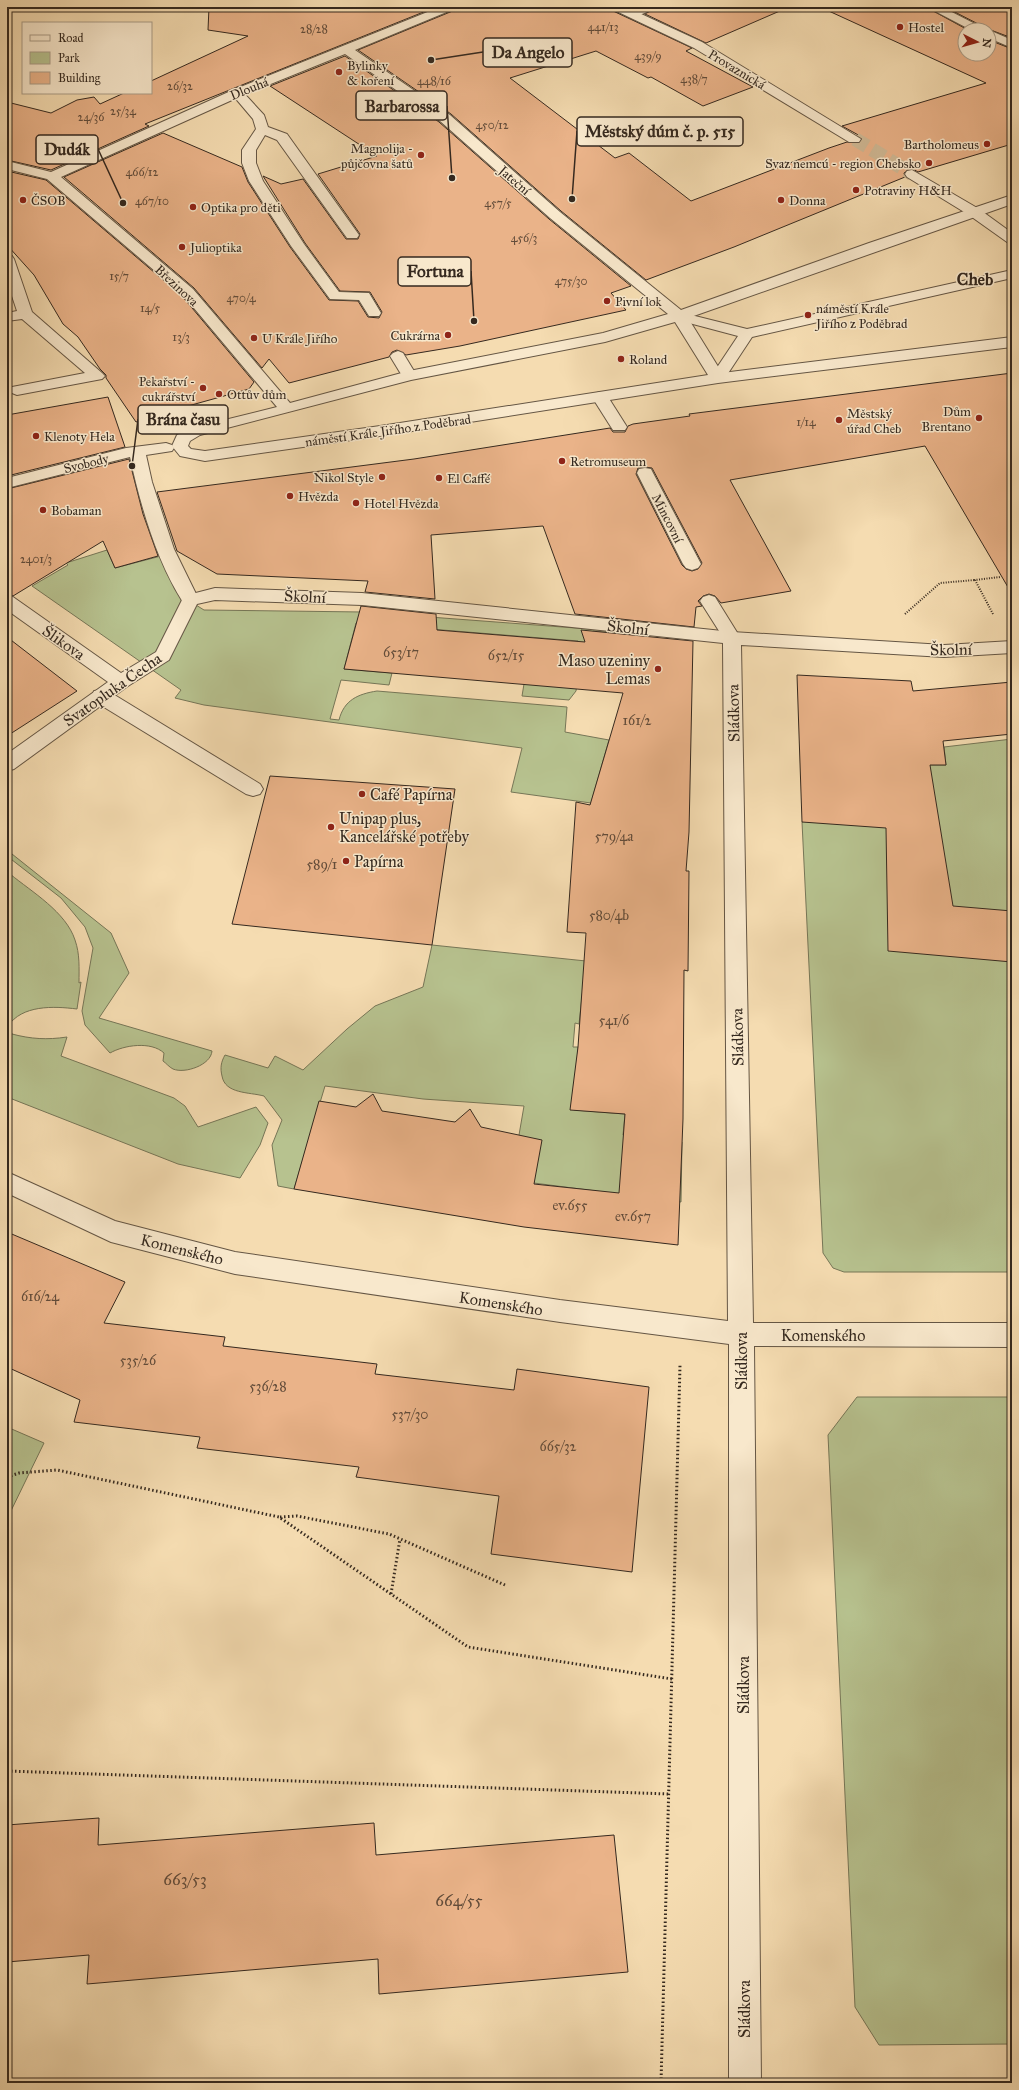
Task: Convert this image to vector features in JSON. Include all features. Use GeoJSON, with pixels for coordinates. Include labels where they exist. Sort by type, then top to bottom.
{"type":"FeatureCollection","features":[{"type":"Feature","properties":{"kind":"street","name":"Provaznická"},"geometry":{"type":"LineString","coordinates":[[616,7],[632,13],[698,45],[855,139]]}},
{"type":"Feature","properties":{"kind":"street"},"geometry":{"type":"LineString","coordinates":[[632,13],[648,7]]}},
{"type":"Feature","properties":{"kind":"street"},"geometry":{"type":"LineString","coordinates":[[933,7],[964,22]]}},
{"type":"Feature","properties":{"kind":"street","name":"Dlouhá"},"geometry":{"type":"LineString","coordinates":[[52,176],[237,93],[347,50],[447,8]]}},
{"type":"Feature","properties":{"kind":"street"},"geometry":{"type":"LineString","coordinates":[[997,37],[1012,44]]}},
{"type":"Feature","properties":{"kind":"street","name":"Jateční"},"geometry":{"type":"LineString","coordinates":[[347,50],[445,118],[555,215],[679,316]]}},
{"type":"Feature","properties":{"kind":"street"},"geometry":{"type":"LineString","coordinates":[[237,93],[259,118],[262,129],[249,150],[249,163],[256,181],[298,246],[335,296],[364,296],[374,313]]}},
{"type":"Feature","properties":{"kind":"street"},"geometry":{"type":"LineString","coordinates":[[262,129],[282,137],[352,235]]}},
{"type":"Feature","properties":{"kind":"street"},"geometry":{"type":"LineString","coordinates":[[7,164],[52,176]]}},
{"type":"Feature","properties":{"kind":"street"},"geometry":{"type":"LineString","coordinates":[[912,174],[974,212],[1012,239]]}},
{"type":"Feature","properties":{"kind":"street","name":"Březinova"},"geometry":{"type":"LineString","coordinates":[[52,176],[188,292],[287,409]]}},
{"type":"Feature","properties":{"kind":"street"},"geometry":{"type":"LineString","coordinates":[[173,447],[183,438],[194,432],[409,376],[605,338],[679,316],[1012,199]]}},
{"type":"Feature","properties":{"kind":"street"},"geometry":{"type":"LineString","coordinates":[[7,258],[25,314],[96,376],[16,390]]}},
{"type":"Feature","properties":{"kind":"street"},"geometry":{"type":"LineString","coordinates":[[679,316],[747,334],[1012,274]]}},
{"type":"Feature","properties":{"kind":"street"},"geometry":{"type":"LineString","coordinates":[[7,317],[25,314]]}},
{"type":"Feature","properties":{"kind":"street"},"geometry":{"type":"LineString","coordinates":[[679,316],[718,378],[747,334]]}},
{"type":"Feature","properties":{"kind":"street","name":"náměstí Krále Jiřího z Poděbrad"},"geometry":{"type":"LineString","coordinates":[[173,447],[192,455],[205,456],[600,398],[718,378],[1012,342]]}},
{"type":"Feature","properties":{"kind":"street"},"geometry":{"type":"LineString","coordinates":[[398,356],[409,376]]}},
{"type":"Feature","properties":{"kind":"street"},"geometry":{"type":"LineString","coordinates":[[600,398],[619,427]]}},
{"type":"Feature","properties":{"kind":"street","name":"Svobody"},"geometry":{"type":"LineString","coordinates":[[7,483],[137,451],[173,447]]}},
{"type":"Feature","properties":{"kind":"street"},"geometry":{"type":"LineString","coordinates":[[137,451],[144,482],[165,549],[190,600]]}},
{"type":"Feature","properties":{"kind":"street","name":"Mincovní"},"geometry":{"type":"LineString","coordinates":[[644,473],[692,564]]}},
{"type":"Feature","properties":{"kind":"street","name":"Školní"},"geometry":{"type":"LineString","coordinates":[[190,600],[215,594],[244,593],[362,599],[732,638],[944,651],[1011,647]]}},
{"type":"Feature","properties":{"kind":"street","name":"Svatopluka Čecha"},"geometry":{"type":"LineString","coordinates":[[7,764],[121,682],[163,656],[190,600]]}},
{"type":"Feature","properties":{"kind":"street","name":"Šlikova"},"geometry":{"type":"LineString","coordinates":[[7,601],[121,682]]}},
{"type":"Feature","properties":{"kind":"street"},"geometry":{"type":"LineString","coordinates":[[709,601],[732,638]]}},
{"type":"Feature","properties":{"kind":"street","name":"Sládkova"},"geometry":{"type":"LineString","coordinates":[[732,638],[741,1334],[745,2083]]}},
{"type":"Feature","properties":{"kind":"street"},"geometry":{"type":"LineString","coordinates":[[101,696],[253,789]]}},
{"type":"Feature","properties":{"kind":"street","name":"Komenského"},"geometry":{"type":"LineString","coordinates":[[7,1182],[111,1231],[235,1263],[560,1312],[741,1334],[1012,1335]]}},
{"type":"Feature","properties":{"kind":"path"},"geometry":{"type":"LineString","coordinates":[[882,647],[885,632],[940,583],[1000,576]]}},
{"type":"Feature","properties":{"kind":"path"},"geometry":{"type":"LineString","coordinates":[[975,580],[1011,647]]}},
{"type":"Feature","properties":{"kind":"path"},"geometry":{"type":"LineString","coordinates":[[661,2083],[681,1326]]}},
{"type":"Feature","properties":{"kind":"path"},"geometry":{"type":"LineString","coordinates":[[7,1477],[19,1473],[57,1470],[279,1517],[297,1516],[390,1534],[505,1585]]}},
{"type":"Feature","properties":{"kind":"path"},"geometry":{"type":"LineString","coordinates":[[279,1517],[468,1647],[672,1679]]}},
{"type":"Feature","properties":{"kind":"path"},"geometry":{"type":"LineString","coordinates":[[391,1594],[400,1539]]}},
{"type":"Feature","properties":{"kind":"path"},"geometry":{"type":"LineString","coordinates":[[7,1771],[669,1794]]}},
{"type":"Feature","properties":{"kind":"green space"},"geometry":{"type":"Polygon","coordinates":[[[156,537],[188,600],[204,610],[363,612],[642,633],[641,635],[593,631],[591,643],[582,647],[576,691],[569,700],[522,696],[524,684],[578,641],[356,623],[344,669],[392,673],[389,685],[341,680],[330,719],[339,720],[344,707],[353,699],[364,694],[377,691],[567,707],[565,732],[609,740],[591,803],[511,792],[522,748],[204,705],[175,698],[181,690],[32,586],[68,565],[66,563],[107,550],[115,568],[161,556],[152,538],[156,537]]]}},
{"type":"Feature","properties":{"kind":"green space"},"geometry":{"type":"Polygon","coordinates":[[[1012,739],[1012,1272],[844,1272],[833,1268],[823,1253],[802,822],[930,765],[946,765],[944,747],[1012,739]]]}},
{"type":"Feature","properties":{"kind":"green space"},"geometry":{"type":"Polygon","coordinates":[[[7,850],[111,933],[129,973],[99,1018],[212,1051],[211,1056],[207,1060],[197,1067],[178,1070],[173,1069],[163,1061],[164,1053],[159,1049],[152,1047],[130,1046],[110,1053],[85,1025],[82,1011],[93,948],[85,927],[61,898],[7,856],[7,850]]]}},
{"type":"Feature","properties":{"kind":"green space"},"geometry":{"type":"Polygon","coordinates":[[[7,872],[12,873],[10,874],[47,903],[64,920],[71,930],[78,951],[79,983],[81,982],[77,1009],[58,1007],[39,1008],[21,1014],[8,1026],[12,1034],[39,1038],[67,1037],[61,1056],[174,1098],[185,1106],[198,1127],[256,1107],[268,1123],[260,1145],[240,1178],[178,1164],[7,1097],[7,872]]]}},
{"type":"Feature","properties":{"kind":"green space"},"geometry":{"type":"Polygon","coordinates":[[[432,945],[586,961],[579,1024],[575,1023],[573,1047],[578,1047],[574,1110],[625,1114],[623,1135],[680,1140],[682,1142],[681,1202],[534,1183],[519,1135],[524,1106],[423,1099],[325,1086],[294,1189],[278,1186],[272,1145],[282,1120],[264,1096],[238,1091],[228,1086],[224,1082],[221,1070],[225,1055],[268,1068],[275,1056],[303,1070],[347,1029],[375,1006],[423,987],[432,945]]]}},
{"type":"Feature","properties":{"kind":"green space"},"geometry":{"type":"Polygon","coordinates":[[[857,1397],[1012,1397],[1012,2044],[879,2045],[855,2007],[828,1435],[857,1397]]]}},
{"type":"Feature","properties":{"kind":"green space"},"geometry":{"type":"Polygon","coordinates":[[[7,1427],[44,1443],[7,1519],[7,1427]]]}},
{"type":"Feature","properties":{"kind":"building"},"geometry":{"type":"Polygon","coordinates":[[[209,7],[436,7],[145,124],[149,126],[51,170],[7,160],[7,102],[51,113],[77,100],[94,97],[100,104],[122,94],[152,94],[152,81],[248,36],[208,30],[209,7]]]}},
{"type":"Feature","properties":{"kind":"building"},"geometry":{"type":"Polygon","coordinates":[[[458,7],[608,7],[611,10],[692,48],[686,51],[753,87],[703,106],[651,77],[648,78],[596,51],[510,78],[615,158],[629,153],[691,201],[829,148],[847,142],[860,143],[862,137],[842,126],[986,83],[820,7],[926,7],[957,24],[957,62],[997,62],[997,43],[1012,49],[1012,144],[918,172],[913,169],[907,170],[904,173],[905,177],[734,247],[646,280],[561,211],[451,114],[358,50],[455,10],[458,7]]]}},
{"type":"Feature","properties":{"kind":"building"},"geometry":{"type":"Polygon","coordinates":[[[655,7],[789,7],[706,43],[645,14],[655,7]]]}},
{"type":"Feature","properties":{"kind":"building"},"geometry":{"type":"Polygon","coordinates":[[[945,7],[1012,7],[1012,38],[997,32],[997,22],[974,22],[945,7]]]}},
{"type":"Feature","properties":{"kind":"building"},"geometry":{"type":"Polygon","coordinates":[[[345,56],[439,122],[549,219],[631,286],[611,293],[626,310],[460,346],[406,355],[397,350],[392,352],[389,357],[289,383],[269,359],[262,368],[194,288],[64,177],[163,133],[242,167],[248,182],[290,247],[329,300],[358,301],[368,317],[379,318],[382,312],[370,292],[340,291],[305,243],[263,176],[281,184],[303,179],[346,239],[358,239],[360,234],[318,174],[377,156],[270,86],[345,56]]]}},
{"type":"Feature","properties":{"kind":"building"},"geometry":{"type":"Polygon","coordinates":[[[7,171],[46,180],[182,296],[254,382],[249,389],[136,422],[106,378],[106,375],[100,369],[78,337],[63,324],[34,275],[7,245],[7,171]]]}},
{"type":"Feature","properties":{"kind":"building"},"geometry":{"type":"Polygon","coordinates":[[[1012,373],[1012,594],[925,446],[730,480],[791,591],[721,603],[715,596],[709,594],[703,596],[698,601],[702,606],[696,607],[694,627],[575,614],[543,526],[431,535],[435,599],[365,592],[368,581],[217,574],[177,551],[157,492],[414,459],[610,428],[613,432],[625,432],[628,426],[633,424],[690,416],[689,414],[1012,373]],[[638,468],[636,474],[682,565],[686,569],[692,571],[698,569],[702,563],[652,468],[638,468]]]}},
{"type":"Feature","properties":{"kind":"building"},"geometry":{"type":"Polygon","coordinates":[[[108,397],[125,447],[7,476],[7,415],[108,397]]]}},
{"type":"Feature","properties":{"kind":"building"},"geometry":{"type":"Polygon","coordinates":[[[129,459],[143,514],[158,556],[115,568],[103,541],[13,596],[7,594],[7,489],[129,459]]]}},
{"type":"Feature","properties":{"kind":"building"},"geometry":{"type":"Polygon","coordinates":[[[361,606],[436,614],[437,630],[585,642],[581,630],[693,641],[689,832],[686,871],[689,871],[688,971],[684,970],[683,1119],[678,1245],[524,1227],[294,1189],[319,1101],[356,1107],[373,1094],[382,1111],[455,1122],[470,1109],[481,1127],[542,1140],[534,1184],[619,1193],[625,1114],[570,1110],[578,1047],[586,933],[567,932],[576,802],[590,805],[623,693],[344,669],[361,606]]]}},
{"type":"Feature","properties":{"kind":"building"},"geometry":{"type":"Polygon","coordinates":[[[7,637],[77,691],[7,736],[7,637]]]}},
{"type":"Feature","properties":{"kind":"building"},"geometry":{"type":"Polygon","coordinates":[[[797,675],[911,681],[913,691],[1012,682],[1012,734],[943,741],[946,765],[930,765],[953,906],[1012,911],[1012,962],[888,951],[886,828],[802,822],[797,675]]]}},
{"type":"Feature","properties":{"kind":"building","name":"Papírna"},"geometry":{"type":"Polygon","coordinates":[[[270,776],[455,789],[432,945],[232,924],[270,776]]]}},
{"type":"Feature","properties":{"kind":"building"},"geometry":{"type":"Polygon","coordinates":[[[7,1232],[125,1282],[104,1323],[225,1337],[223,1346],[377,1364],[375,1374],[514,1390],[517,1369],[649,1387],[632,1572],[491,1554],[499,1496],[356,1477],[359,1467],[197,1448],[200,1437],[74,1422],[80,1400],[7,1367],[7,1232]]]}},
{"type":"Feature","properties":{"kind":"building"},"geometry":{"type":"Polygon","coordinates":[[[99,1818],[98,1845],[374,1823],[376,1855],[614,1835],[628,1972],[379,1994],[378,1959],[87,1984],[89,1955],[7,1962],[7,1825],[99,1818]]]}},
{"type":"Feature","properties":{"kind":"tunnel"},"geometry":{"type":"LineString","coordinates":[[855,139],[912,174]]}},
{"type":"Feature","properties":{"kind":"place","name":"Hostel"},"geometry":{"type":"Point","coordinates":[900,27]}},
{"type":"Feature","properties":{"kind":"place","name":"Da Angelo"},"geometry":{"type":"Point","coordinates":[431,60]}},
{"type":"Feature","properties":{"kind":"place","name":"Bylinky & koření"},"geometry":{"type":"Point","coordinates":[339,72]}},
{"type":"Feature","properties":{"kind":"place","name":"Bartholomeus"},"geometry":{"type":"Point","coordinates":[987,144]}},
{"type":"Feature","properties":{"kind":"place","name":"Magnolija - půjčovna šatů"},"geometry":{"type":"Point","coordinates":[421,155]}},
{"type":"Feature","properties":{"kind":"place","name":"Svaz nemcú - region Chebsko"},"geometry":{"type":"Point","coordinates":[929,163]}},
{"type":"Feature","properties":{"kind":"place","name":"Barbarossa"},"geometry":{"type":"Point","coordinates":[452,178]}},
{"type":"Feature","properties":{"kind":"place","name":"Potraviny H&H"},"geometry":{"type":"Point","coordinates":[856,190]}},
{"type":"Feature","properties":{"kind":"place","name":"Městský dúm č. p. 515"},"geometry":{"type":"Point","coordinates":[572,199]}},
{"type":"Feature","properties":{"kind":"place","name":"ČSOB"},"geometry":{"type":"Point","coordinates":[23,200]}},
{"type":"Feature","properties":{"kind":"place","name":"Donna"},"geometry":{"type":"Point","coordinates":[781,200]}},
{"type":"Feature","properties":{"kind":"place","name":"Dudák"},"geometry":{"type":"Point","coordinates":[123,203]}},
{"type":"Feature","properties":{"kind":"place","name":"Optika pro děti"},"geometry":{"type":"Point","coordinates":[193,207]}},
{"type":"Feature","properties":{"kind":"place","name":"Julioptika"},"geometry":{"type":"Point","coordinates":[182,247]}},
{"type":"Feature","properties":{"kind":"place","name":"Pivní lok"},"geometry":{"type":"Point","coordinates":[607,301]}},
{"type":"Feature","properties":{"kind":"place","name":"náměstí Krále Jiřího z Poděbrad"},"geometry":{"type":"Point","coordinates":[808,315]}},
{"type":"Feature","properties":{"kind":"place","name":"Fortuna"},"geometry":{"type":"Point","coordinates":[474,321]}},
{"type":"Feature","properties":{"kind":"place","name":"Cukrárna"},"geometry":{"type":"Point","coordinates":[448,335]}},
{"type":"Feature","properties":{"kind":"place","name":"U Krále Jiřího"},"geometry":{"type":"Point","coordinates":[254,338]}},
{"type":"Feature","properties":{"kind":"place","name":"Roland"},"geometry":{"type":"Point","coordinates":[621,359]}},
{"type":"Feature","properties":{"kind":"place","name":"Pekařství - cukrářství"},"geometry":{"type":"Point","coordinates":[203,388]}},
{"type":"Feature","properties":{"kind":"place","name":"Ottův dům"},"geometry":{"type":"Point","coordinates":[219,394]}},
{"type":"Feature","properties":{"kind":"place","name":"Dům Brentano"},"geometry":{"type":"Point","coordinates":[979,418]}},
{"type":"Feature","properties":{"kind":"place","name":"Městský úřad Cheb"},"geometry":{"type":"Point","coordinates":[839,420]}},
{"type":"Feature","properties":{"kind":"place","name":"Klenoty Hela"},"geometry":{"type":"Point","coordinates":[36,436]}},
{"type":"Feature","properties":{"kind":"place","name":"Retromuseum"},"geometry":{"type":"Point","coordinates":[562,461]}},
{"type":"Feature","properties":{"kind":"place","name":"Brána času"},"geometry":{"type":"Point","coordinates":[132,466]}},
{"type":"Feature","properties":{"kind":"place","name":"Nikol Style"},"geometry":{"type":"Point","coordinates":[382,477]}},
{"type":"Feature","properties":{"kind":"place","name":"El Caffé"},"geometry":{"type":"Point","coordinates":[439,478]}},
{"type":"Feature","properties":{"kind":"place","name":"Hvězda"},"geometry":{"type":"Point","coordinates":[290,496]}},
{"type":"Feature","properties":{"kind":"place","name":"Hotel Hvězda"},"geometry":{"type":"Point","coordinates":[356,503]}},
{"type":"Feature","properties":{"kind":"place","name":"Bobaman"},"geometry":{"type":"Point","coordinates":[43,510]}},
{"type":"Feature","properties":{"kind":"place","name":"Maso uzeniny Lemas"},"geometry":{"type":"Point","coordinates":[658,669]}},
{"type":"Feature","properties":{"kind":"place","name":"Café Papírna"},"geometry":{"type":"Point","coordinates":[362,794]}},
{"type":"Feature","properties":{"kind":"place","name":"Unipap plus, Kancelářské potřeby"},"geometry":{"type":"Point","coordinates":[331,827]}},
{"type":"Feature","properties":{"kind":"place","name":"Papírna"},"geometry":{"type":"Point","coordinates":[346,861]}},
{"type":"Feature","properties":{"kind":"district","name":"Cheb"},"geometry":{"type":"Point","coordinates":[975,279]}}]}
